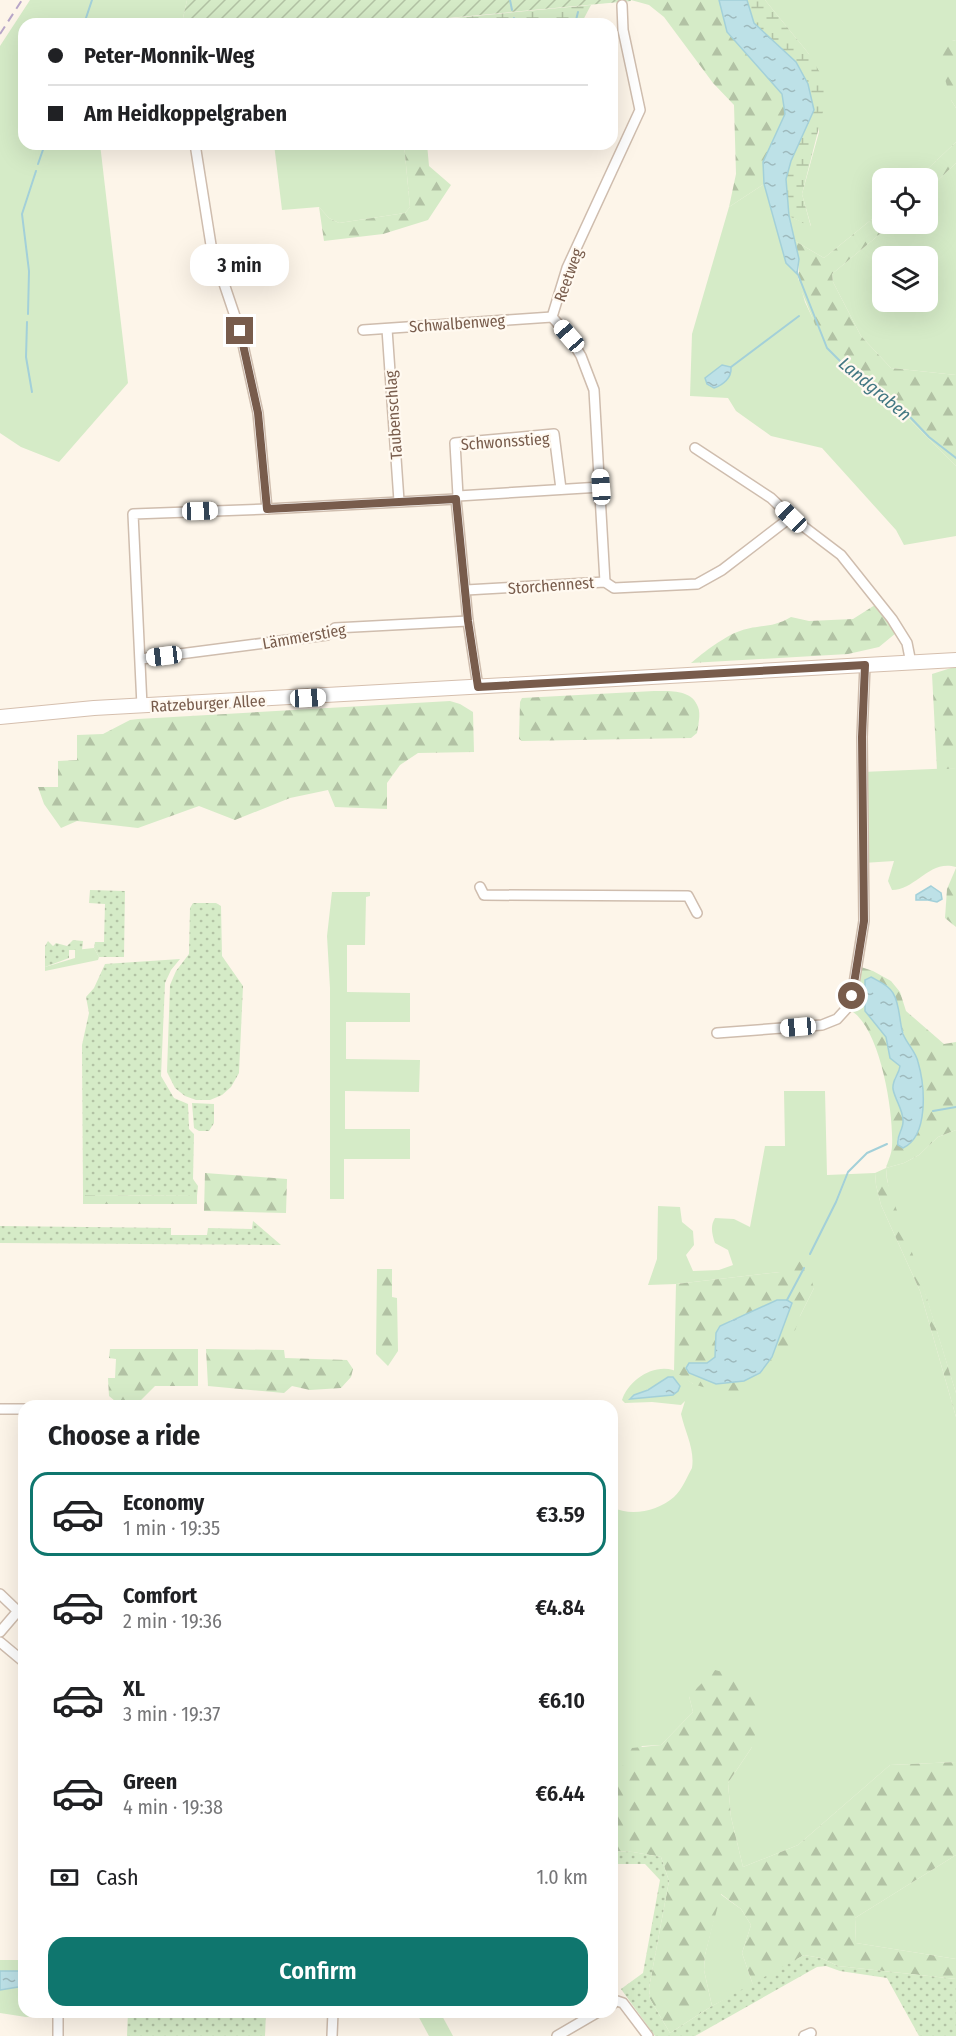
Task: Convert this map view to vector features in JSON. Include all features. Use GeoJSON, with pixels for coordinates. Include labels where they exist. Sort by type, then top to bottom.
{"type":"FeatureCollection","features":[{"type":"Feature","properties":{"kind":"main road","name":"Ratzeburger Allee"},"geometry":{"type":"LineString","coordinates":[[0,717],[142,706],[956,660]]}},
{"type":"Feature","properties":{"kind":"street","name":"Reetweg"},"geometry":{"type":"LineString","coordinates":[[605,582],[594,390],[581,356],[569,336],[552,317],[567,268],[640,110],[623,30],[622,5]]}},
{"type":"Feature","properties":{"kind":"street"},"geometry":{"type":"LineString","coordinates":[[196,150],[211,244],[240,331],[258,413],[267,509]]}},
{"type":"Feature","properties":{"kind":"street","name":"Schwalbenweg"},"geometry":{"type":"LineString","coordinates":[[363,330],[552,317]]}},
{"type":"Feature","properties":{"kind":"street","name":"Taubenschlag"},"geometry":{"type":"LineString","coordinates":[[387,329],[399,501]]}},
{"type":"Feature","properties":{"kind":"street","name":"Schwonsstieg"},"geometry":{"type":"LineString","coordinates":[[457,497],[455,443],[554,434],[561,489]]}},
{"type":"Feature","properties":{"kind":"street"},"geometry":{"type":"LineString","coordinates":[[695,448],[771,498],[791,517],[841,555],[892,619],[907,643],[911,663]]}},
{"type":"Feature","properties":{"kind":"street"},"geometry":{"type":"LineString","coordinates":[[142,706],[133,514],[267,509],[601,487]]}},
{"type":"Feature","properties":{"kind":"street"},"geometry":{"type":"LineString","coordinates":[[457,497],[468,621],[478,687]]}},
{"type":"Feature","properties":{"kind":"street","name":"Storchennest"},"geometry":{"type":"LineString","coordinates":[[466,590],[605,582],[614,588],[697,584],[722,570],[791,517]]}},
{"type":"Feature","properties":{"kind":"street","name":"Lämmerstieg"},"geometry":{"type":"LineString","coordinates":[[141,659],[327,635],[335,628],[468,621]]}},
{"type":"Feature","properties":{"kind":"street"},"geometry":{"type":"LineString","coordinates":[[717,1033],[822,1025],[837,1019],[847,1008],[852,996],[864,921],[862,737],[865,665]]}},
{"type":"Feature","properties":{"kind":"street"},"geometry":{"type":"LineString","coordinates":[[480,887],[484,895],[688,896],[697,913]]}},
{"type":"Feature","properties":{"kind":"street"},"geometry":{"type":"LineString","coordinates":[[0,1409],[18,1408]]}},
{"type":"Feature","properties":{"kind":"street"},"geometry":{"type":"LineString","coordinates":[[0,1594],[18,1611]]}},
{"type":"Feature","properties":{"kind":"street"},"geometry":{"type":"LineString","coordinates":[[0,1632],[18,1617]]}},
{"type":"Feature","properties":{"kind":"street"},"geometry":{"type":"LineString","coordinates":[[0,1641],[18,1657]]}},
{"type":"Feature","properties":{"kind":"street"},"geometry":{"type":"LineString","coordinates":[[618,2001],[623,2002],[648,2036]]}},
{"type":"Feature","properties":{"kind":"street"},"geometry":{"type":"LineString","coordinates":[[58,2018],[58,2036]]}},
{"type":"Feature","properties":{"kind":"street"},"geometry":{"type":"LineString","coordinates":[[332,2036],[333,2018]]}},
{"type":"Feature","properties":{"kind":"street"},"geometry":{"type":"LineString","coordinates":[[557,2036],[587,2018]]}},
{"type":"Feature","properties":{"kind":"green space"},"geometry":{"type":"Polygon","coordinates":[[[30,0],[187,0],[183,18],[18,18],[30,0]]]}},
{"type":"Feature","properties":{"kind":"green space"},"geometry":{"type":"Polygon","coordinates":[[[187,0],[631,0],[447,18],[183,18],[187,0]]]}},
{"type":"Feature","properties":{"kind":"green space"},"geometry":{"type":"Polygon","coordinates":[[[631,0],[719,0],[727,32],[782,94],[785,114],[763,162],[764,184],[729,207],[736,174],[734,105],[713,83],[664,17],[649,5],[631,0]]]}},
{"type":"Feature","properties":{"kind":"green space"},"geometry":{"type":"Polygon","coordinates":[[[747,0],[765,0],[809,54],[829,88],[802,194],[811,227],[789,216],[786,179],[791,161],[814,110],[808,84],[796,62],[754,23],[747,0]]]}},
{"type":"Feature","properties":{"kind":"green space"},"geometry":{"type":"Polygon","coordinates":[[[765,0],[956,0],[956,40],[952,41],[951,100],[956,108],[956,142],[929,168],[872,168],[872,219],[824,258],[795,241],[789,216],[811,226],[802,194],[819,132],[809,54],[765,0]]]}},
{"type":"Feature","properties":{"kind":"green space"},"geometry":{"type":"Polygon","coordinates":[[[591,5],[584,18],[453,18],[591,5]]]}},
{"type":"Feature","properties":{"kind":"green space"},"geometry":{"type":"Polygon","coordinates":[[[18,18],[18,150],[101,150],[128,383],[59,462],[21,447],[0,433],[0,46],[18,18]]]}},
{"type":"Feature","properties":{"kind":"green space"},"geometry":{"type":"Polygon","coordinates":[[[956,40],[956,108],[951,100],[939,58],[952,41],[956,40]]]}},
{"type":"Feature","properties":{"kind":"green space"},"geometry":{"type":"Polygon","coordinates":[[[956,142],[956,163],[938,180],[938,168],[929,168],[956,142]]]}},
{"type":"Feature","properties":{"kind":"green space"},"geometry":{"type":"Polygon","coordinates":[[[275,150],[405,150],[410,207],[405,213],[339,223],[329,218],[319,207],[282,210],[275,150]]]}},
{"type":"Feature","properties":{"kind":"green space"},"geometry":{"type":"Polygon","coordinates":[[[405,150],[428,150],[429,166],[451,185],[428,220],[383,234],[324,241],[319,207],[329,218],[339,223],[405,213],[410,207],[405,150]]]}},
{"type":"Feature","properties":{"kind":"green space"},"geometry":{"type":"Polygon","coordinates":[[[956,163],[956,375],[891,368],[861,336],[833,282],[832,274],[880,234],[938,234],[938,180],[956,163]]]}},
{"type":"Feature","properties":{"kind":"green space"},"geometry":{"type":"Polygon","coordinates":[[[764,184],[786,263],[797,274],[812,317],[859,383],[896,406],[956,466],[956,536],[904,545],[896,530],[822,448],[771,436],[736,411],[728,398],[690,396],[692,334],[729,207],[764,184]]]}},
{"type":"Feature","properties":{"kind":"green space"},"geometry":{"type":"Polygon","coordinates":[[[872,219],[872,234],[880,234],[832,274],[833,282],[861,336],[891,368],[956,375],[956,466],[896,406],[860,383],[825,349],[799,285],[799,259],[795,241],[824,258],[872,219]]]}},
{"type":"Feature","properties":{"kind":"green space"},"geometry":{"type":"Polygon","coordinates":[[[875,605],[896,633],[879,647],[848,654],[691,663],[721,640],[740,631],[771,625],[791,617],[809,621],[853,619],[875,605]]]}},
{"type":"Feature","properties":{"kind":"green space"},"geometry":{"type":"Polygon","coordinates":[[[956,668],[956,768],[937,770],[932,674],[956,668]]]}},
{"type":"Feature","properties":{"kind":"green space"},"geometry":{"type":"Polygon","coordinates":[[[654,691],[679,692],[691,697],[699,710],[697,733],[691,738],[522,741],[519,739],[522,698],[654,691]]]}},
{"type":"Feature","properties":{"kind":"green space"},"geometry":{"type":"Polygon","coordinates":[[[450,701],[473,712],[474,752],[418,753],[400,765],[387,783],[387,809],[335,807],[328,790],[290,798],[235,820],[199,806],[138,828],[77,821],[61,828],[44,804],[38,787],[58,787],[58,761],[77,760],[77,735],[103,734],[130,720],[450,701]]]}},
{"type":"Feature","properties":{"kind":"green space"},"geometry":{"type":"Polygon","coordinates":[[[956,768],[956,867],[938,867],[901,889],[892,890],[888,881],[894,861],[863,863],[862,772],[956,768]]]}},
{"type":"Feature","properties":{"kind":"green space"},"geometry":{"type":"Polygon","coordinates":[[[956,868],[956,927],[945,918],[947,889],[956,868]]]}},
{"type":"Feature","properties":{"kind":"green space"},"geometry":{"type":"Polygon","coordinates":[[[90,890],[125,891],[124,957],[99,957],[94,948],[95,942],[104,942],[105,904],[89,903],[90,890]]]}},
{"type":"Feature","properties":{"kind":"green space"},"geometry":{"type":"Polygon","coordinates":[[[332,892],[370,892],[370,896],[366,897],[365,945],[347,945],[347,992],[410,993],[410,1022],[346,1022],[346,1059],[420,1060],[419,1092],[345,1091],[345,1129],[410,1129],[410,1159],[344,1159],[344,1199],[330,1199],[330,988],[327,936],[332,892]]]}},
{"type":"Feature","properties":{"kind":"green space"},"geometry":{"type":"Polygon","coordinates":[[[193,903],[216,903],[221,906],[222,956],[243,986],[239,1073],[231,1087],[222,1095],[210,1100],[196,1100],[185,1096],[175,1088],[167,1072],[170,985],[176,971],[189,954],[190,908],[193,903]]]}},
{"type":"Feature","properties":{"kind":"green space"},"geometry":{"type":"Polygon","coordinates":[[[73,940],[83,941],[82,950],[69,950],[69,958],[45,967],[45,946],[48,941],[53,946],[56,943],[67,946],[73,940]]]}},
{"type":"Feature","properties":{"kind":"green space"},"geometry":{"type":"Polygon","coordinates":[[[94,948],[99,957],[98,960],[45,971],[45,967],[75,958],[75,950],[94,948]]]}},
{"type":"Feature","properties":{"kind":"green space"},"geometry":{"type":"Polygon","coordinates":[[[180,959],[171,970],[165,983],[161,1076],[174,1098],[188,1104],[189,1129],[194,1134],[193,1179],[198,1186],[197,1196],[83,1195],[82,1045],[89,1013],[86,997],[94,988],[105,964],[180,959]]]}},
{"type":"Feature","properties":{"kind":"green space"},"geometry":{"type":"Polygon","coordinates":[[[858,966],[891,981],[900,992],[906,1011],[944,1044],[956,1042],[956,1130],[938,1137],[919,1155],[904,1163],[886,1168],[892,1149],[892,1131],[883,1070],[869,1032],[859,1018],[848,1009],[858,966]],[[893,993],[887,1041],[893,1059],[900,1066],[894,1079],[896,1098],[903,1116],[903,1124],[897,1141],[920,1123],[924,1099],[918,1062],[904,1036],[893,993]]]}},
{"type":"Feature","properties":{"kind":"green space"},"geometry":{"type":"Polygon","coordinates":[[[784,1091],[825,1091],[827,1175],[875,1173],[881,1205],[920,1291],[956,1417],[956,1762],[890,1765],[798,1845],[743,1867],[731,1817],[728,1783],[752,1747],[689,1696],[693,1712],[661,1745],[642,1746],[618,1778],[618,1510],[627,1512],[644,1511],[668,1502],[682,1487],[692,1468],[693,1461],[681,1414],[685,1401],[681,1405],[652,1402],[625,1403],[622,1400],[630,1386],[642,1376],[657,1369],[676,1371],[693,1384],[800,1316],[814,1288],[780,1272],[648,1285],[657,1259],[658,1206],[680,1207],[682,1222],[693,1231],[694,1245],[686,1255],[693,1271],[719,1270],[733,1265],[728,1250],[715,1243],[712,1224],[715,1218],[734,1219],[750,1227],[765,1146],[785,1146],[784,1091]],[[660,1382],[631,1399],[673,1395],[660,1382]]]}},
{"type":"Feature","properties":{"kind":"green space"},"geometry":{"type":"Polygon","coordinates":[[[192,1103],[214,1104],[214,1123],[209,1131],[199,1131],[194,1128],[192,1103]]]}},
{"type":"Feature","properties":{"kind":"green space"},"geometry":{"type":"Polygon","coordinates":[[[956,1130],[956,1393],[913,1257],[894,1207],[886,1168],[904,1163],[919,1155],[938,1137],[956,1130]]]}},
{"type":"Feature","properties":{"kind":"green space"},"geometry":{"type":"Polygon","coordinates":[[[886,1168],[892,1197],[918,1269],[956,1393],[956,1417],[920,1291],[881,1205],[875,1173],[886,1168]]]}},
{"type":"Feature","properties":{"kind":"green space"},"geometry":{"type":"Polygon","coordinates":[[[205,1173],[287,1179],[286,1213],[204,1211],[205,1173]]]}},
{"type":"Feature","properties":{"kind":"green space"},"geometry":{"type":"Polygon","coordinates":[[[83,1195],[197,1196],[197,1204],[83,1204],[83,1195]]]}},
{"type":"Feature","properties":{"kind":"green space"},"geometry":{"type":"Polygon","coordinates":[[[253,1221],[281,1245],[0,1243],[0,1226],[171,1228],[171,1235],[207,1235],[208,1228],[252,1229],[253,1221]]]}},
{"type":"Feature","properties":{"kind":"green space"},"geometry":{"type":"Polygon","coordinates":[[[796,1257],[809,1272],[814,1288],[800,1316],[787,1354],[755,1389],[730,1395],[693,1384],[674,1371],[676,1284],[780,1272],[796,1257]],[[791,1303],[731,1320],[716,1333],[715,1357],[707,1363],[689,1363],[689,1373],[716,1384],[772,1357],[791,1303]]]}},
{"type":"Feature","properties":{"kind":"green space"},"geometry":{"type":"Polygon","coordinates":[[[377,1269],[392,1269],[392,1297],[397,1298],[398,1351],[388,1366],[376,1354],[377,1269]]]}},
{"type":"Feature","properties":{"kind":"green space"},"geometry":{"type":"Polygon","coordinates":[[[110,1349],[198,1349],[198,1386],[155,1386],[141,1400],[114,1400],[109,1396],[108,1378],[115,1378],[116,1359],[109,1358],[110,1349]]]}},
{"type":"Feature","properties":{"kind":"green space"},"geometry":{"type":"Polygon","coordinates":[[[206,1349],[284,1350],[285,1358],[347,1360],[353,1369],[351,1377],[341,1388],[310,1390],[292,1386],[284,1393],[208,1386],[206,1349]]]}},
{"type":"Feature","properties":{"kind":"green space"},"geometry":{"type":"Polygon","coordinates":[[[715,1670],[742,1677],[764,1700],[752,1747],[728,1783],[731,1817],[743,1867],[798,1845],[890,1765],[956,1762],[956,1855],[855,1918],[856,1943],[956,1959],[956,1979],[838,1966],[821,1958],[804,1955],[753,1985],[742,1953],[751,1925],[741,1909],[721,1894],[705,1955],[704,1970],[712,2006],[670,2033],[650,1999],[649,1988],[669,1881],[661,1857],[618,1851],[618,1775],[632,1748],[661,1745],[693,1712],[689,1696],[715,1670]]]}},
{"type":"Feature","properties":{"kind":"green space"},"geometry":{"type":"Polygon","coordinates":[[[618,1851],[661,1857],[669,1881],[649,1988],[650,1999],[670,2033],[712,2006],[804,1955],[821,1958],[838,1966],[956,1979],[956,2036],[919,2036],[887,1978],[840,1971],[826,1966],[817,1967],[695,2036],[655,2036],[621,1989],[643,1973],[660,1880],[645,1864],[618,1864],[618,1851]]]}},
{"type":"Feature","properties":{"kind":"green space"},"geometry":{"type":"Polygon","coordinates":[[[956,1855],[956,1959],[856,1943],[855,1918],[956,1855]]]}},
{"type":"Feature","properties":{"kind":"green space"},"geometry":{"type":"Polygon","coordinates":[[[720,1894],[741,1909],[751,1925],[742,1953],[753,1985],[712,2006],[704,1970],[705,1955],[720,1894]]]}},
{"type":"Feature","properties":{"kind":"green space"},"geometry":{"type":"Polygon","coordinates":[[[0,1960],[18,1960],[18,2016],[0,2013],[0,1960]]]}},
{"type":"Feature","properties":{"kind":"green space"},"geometry":{"type":"Polygon","coordinates":[[[128,2018],[266,2018],[265,2036],[127,2036],[128,2018]]]}},
{"type":"Feature","properties":{"kind":"green space"},"geometry":{"type":"Polygon","coordinates":[[[419,2018],[443,2018],[453,2036],[429,2036],[419,2018]]]}},
{"type":"Feature","properties":{"kind":"water"},"geometry":{"type":"Polygon","coordinates":[[[719,0],[747,0],[754,23],[796,62],[808,84],[814,110],[791,161],[786,179],[789,216],[799,259],[797,274],[786,263],[764,184],[763,162],[785,114],[782,94],[727,32],[719,0]]]}},
{"type":"Feature","properties":{"kind":"water"},"geometry":{"type":"Polygon","coordinates":[[[722,365],[731,367],[730,374],[724,383],[714,388],[707,384],[705,378],[722,365]]]}},
{"type":"Feature","properties":{"kind":"water"},"geometry":{"type":"Polygon","coordinates":[[[931,886],[941,893],[942,899],[937,902],[916,900],[916,895],[931,886]]]}},
{"type":"Feature","properties":{"kind":"water"},"geometry":{"type":"Polygon","coordinates":[[[871,977],[886,985],[893,993],[903,1034],[917,1058],[920,1072],[923,1097],[921,1122],[911,1142],[903,1148],[898,1145],[898,1142],[903,1118],[893,1089],[900,1066],[890,1058],[886,1037],[865,1011],[865,980],[871,977]]]}},
{"type":"Feature","properties":{"kind":"water"},"geometry":{"type":"Polygon","coordinates":[[[777,1300],[787,1300],[792,1303],[772,1357],[760,1373],[744,1381],[716,1384],[689,1373],[686,1368],[689,1363],[707,1363],[715,1357],[716,1333],[720,1326],[777,1300]]]}},
{"type":"Feature","properties":{"kind":"water"},"geometry":{"type":"Polygon","coordinates":[[[668,1377],[673,1377],[680,1386],[673,1395],[630,1399],[634,1395],[648,1390],[668,1377]]]}},
{"type":"Feature","properties":{"kind":"water"},"geometry":{"type":"Polygon","coordinates":[[[0,1971],[18,1971],[18,1987],[0,1990],[0,1971]]]}},
{"type":"Feature","properties":{"kind":"waterway"},"geometry":{"type":"LineString","coordinates":[[86,18],[92,0]]}},
{"type":"Feature","properties":{"kind":"waterway"},"geometry":{"type":"LineString","coordinates":[[510,0],[512,10]]}},
{"type":"Feature","properties":{"kind":"waterway"},"geometry":{"type":"LineString","coordinates":[[576,18],[578,12]]}},
{"type":"Feature","properties":{"kind":"waterway"},"geometry":{"type":"LineString","coordinates":[[38,164],[43,150]]}},
{"type":"Feature","properties":{"kind":"waterway"},"geometry":{"type":"LineString","coordinates":[[28,314],[29,271],[22,214],[36,171]]}},
{"type":"Feature","properties":{"kind":"waterway","name":"Landgraben"},"geometry":{"type":"LineString","coordinates":[[797,272],[827,348],[862,383],[893,399],[929,437],[956,458]]}},
{"type":"Feature","properties":{"kind":"waterway"},"geometry":{"type":"LineString","coordinates":[[731,367],[799,316]]}},
{"type":"Feature","properties":{"kind":"waterway"},"geometry":{"type":"LineString","coordinates":[[27,322],[26,357],[32,392]]}},
{"type":"Feature","properties":{"kind":"waterway"},"geometry":{"type":"LineString","coordinates":[[933,1111],[956,1107]]}},
{"type":"Feature","properties":{"kind":"waterway"},"geometry":{"type":"LineString","coordinates":[[810,1254],[848,1172],[867,1153],[887,1144]]}},
{"type":"Feature","properties":{"kind":"waterway"},"geometry":{"type":"LineString","coordinates":[[787,1300],[804,1268]]}},
{"type":"Feature","properties":{"kind":"railway"},"geometry":{"type":"LineString","coordinates":[[0,34],[22,0]]}},
{"type":"Feature","properties":{"kind":"route"},"geometry":{"type":"LineString","coordinates":[[240,331],[258,413],[267,509],[456,499],[468,621],[478,687],[865,665],[862,737],[864,921],[852,996]]}}]}
